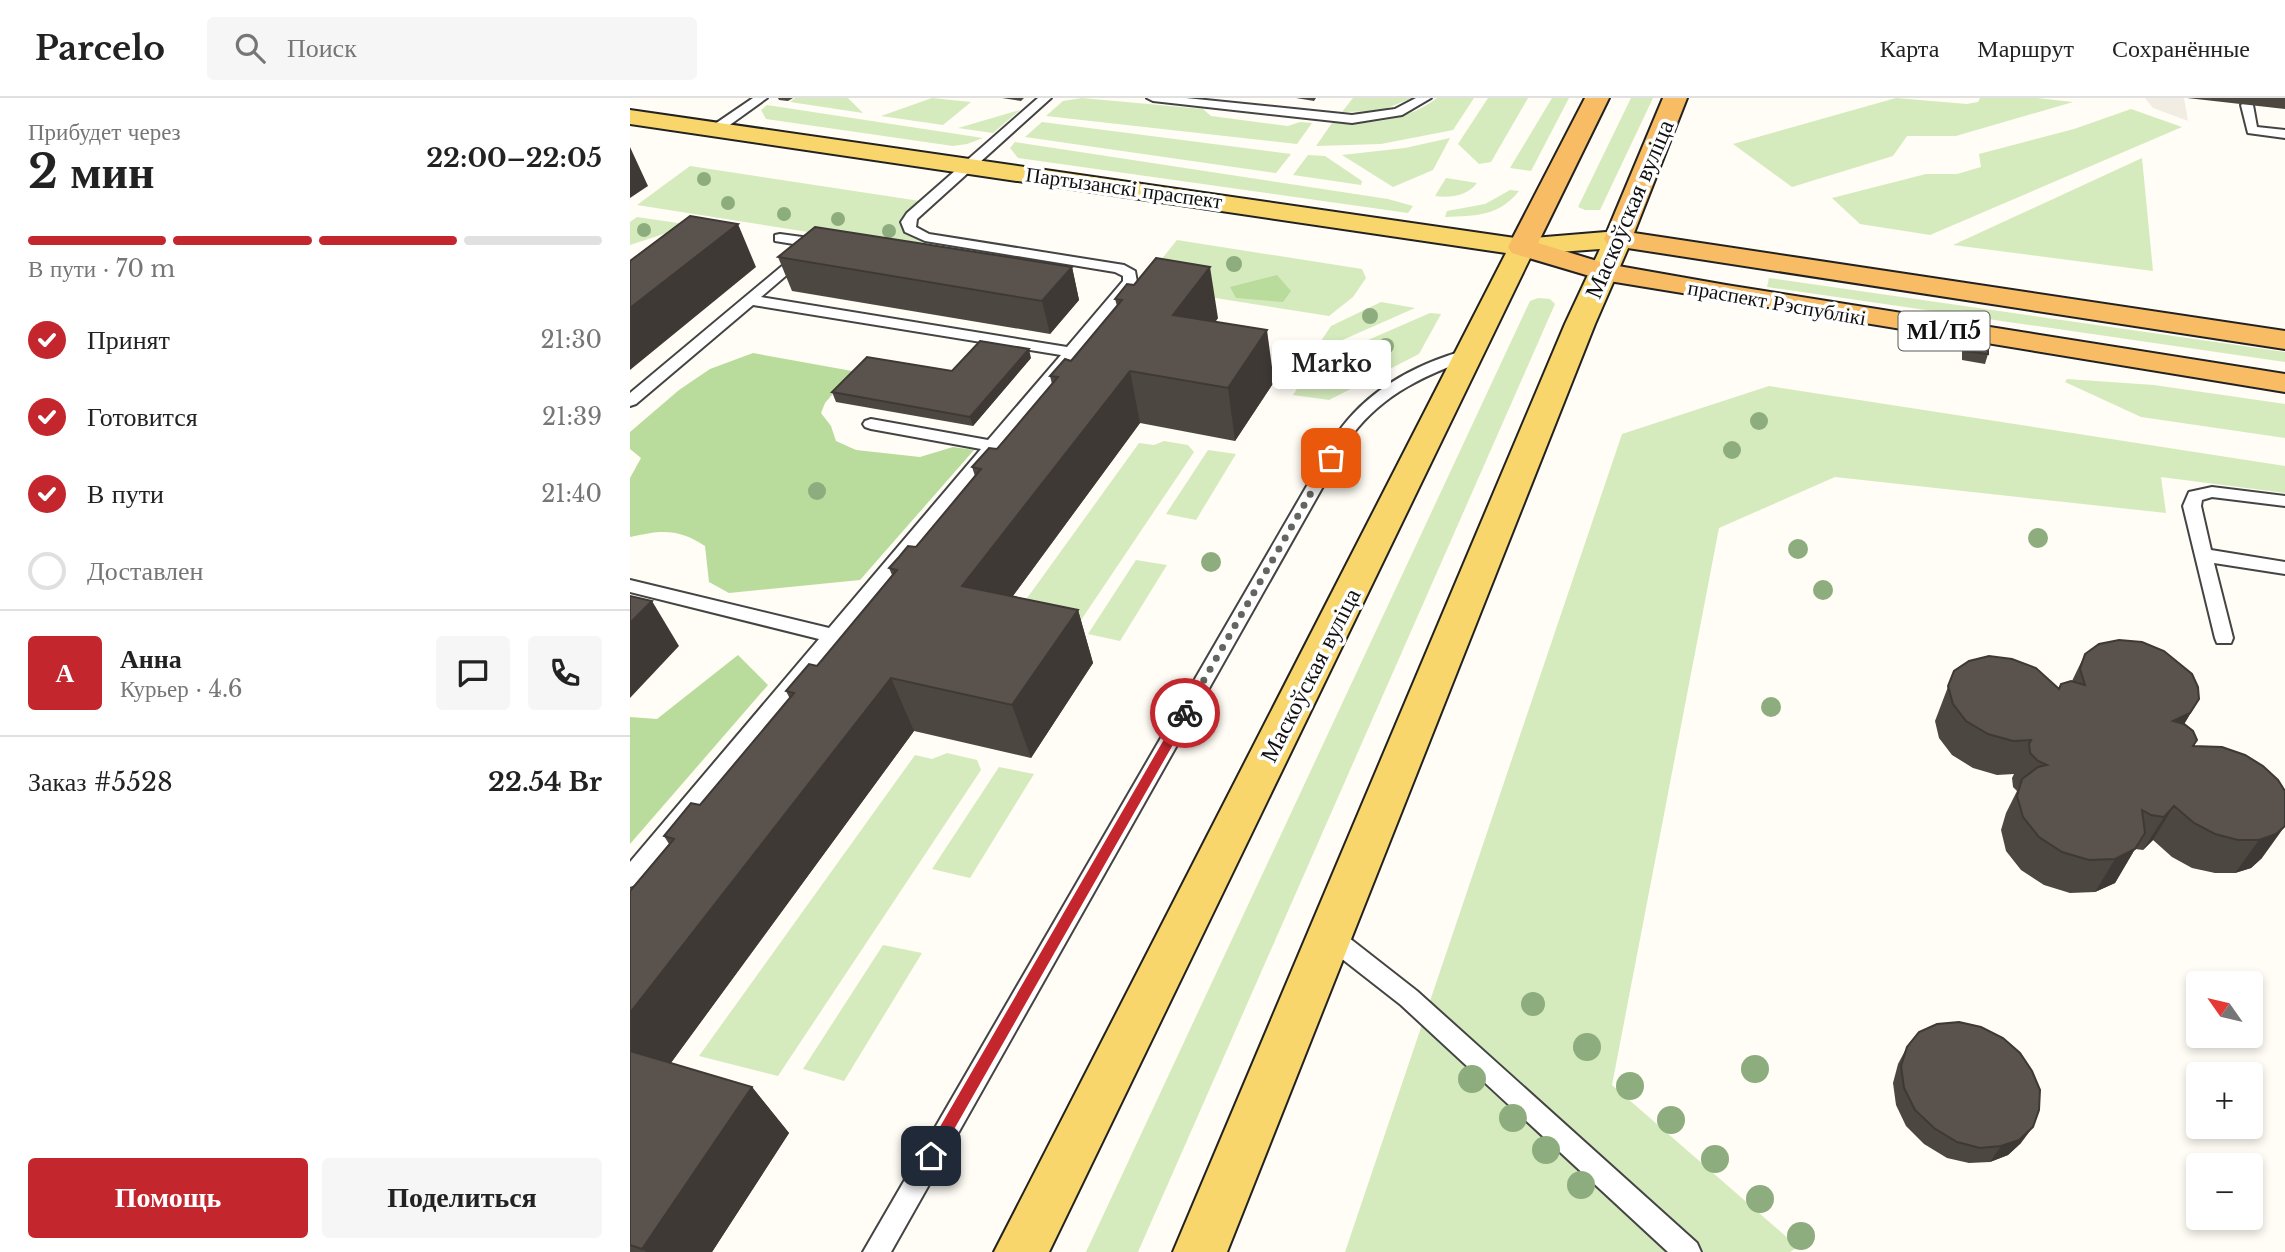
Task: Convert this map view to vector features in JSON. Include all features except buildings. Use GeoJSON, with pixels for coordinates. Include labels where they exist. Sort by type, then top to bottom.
{"type":"FeatureCollection","features":[{"type":"Feature","properties":{"kind":"highway","name":"Маскоўская вуліца"},"geometry":{"type":"LineString","coordinates":[[1522,247],[1597,98]]}},
{"type":"Feature","properties":{"kind":"highway","name":"Маскоўская вуліца"},"geometry":{"type":"LineString","coordinates":[[1618,239],[1675,98]]}},
{"type":"Feature","properties":{"kind":"highway","name":"праспект Рэспублікі"},"geometry":{"type":"LineString","coordinates":[[1618,239],[2285,340]]}},
{"type":"Feature","properties":{"kind":"highway","name":"праспект Рэспублікі"},"geometry":{"type":"LineString","coordinates":[[1522,247],[1603,272],[1952,332],[2285,383]]}},
{"type":"Feature","properties":{"kind":"main road","name":"Партызанскі праспект"},"geometry":{"type":"LineString","coordinates":[[630,117],[1522,247],[1618,239]]}},
{"type":"Feature","properties":{"kind":"main road","name":"Маскоўская вуліца"},"geometry":{"type":"LineString","coordinates":[[1200,1252],[1618,239]]}},
{"type":"Feature","properties":{"kind":"main road","name":"Маскоўская вуліца"},"geometry":{"type":"LineString","coordinates":[[1021,1252],[1522,247]]}},
{"type":"Feature","properties":{"kind":"lane"},"geometry":{"type":"LineString","coordinates":[[716,129],[761,98]]}},
{"type":"Feature","properties":{"kind":"lane"},"geometry":{"type":"LineString","coordinates":[[630,878],[1130,282],[1130,274],[1111,266],[916,234],[910,229],[908,222],[912,216],[1045,98]]}},
{"type":"Feature","properties":{"kind":"lane"},"geometry":{"type":"LineString","coordinates":[[1153,98],[1211,101],[1352,119],[1398,112],[1425,98]]}},
{"type":"Feature","properties":{"kind":"lane"},"geometry":{"type":"LineString","coordinates":[[2247,105],[2252,130],[2285,134]]}},
{"type":"Feature","properties":{"kind":"lane"},"geometry":{"type":"LineString","coordinates":[[630,401],[817,243],[780,238]]}},
{"type":"Feature","properties":{"kind":"lane"},"geometry":{"type":"LineString","coordinates":[[750,300],[1071,352]]}},
{"type":"Feature","properties":{"kind":"lane"},"geometry":{"type":"LineString","coordinates":[[876,1252],[1345,434],[1368,406],[1398,383],[1416,373],[1470,354]]}},
{"type":"Feature","properties":{"kind":"lane"},"geometry":{"type":"LineString","coordinates":[[871,424],[992,446]]}},
{"type":"Feature","properties":{"kind":"lane"},"geometry":{"type":"LineString","coordinates":[[2224,638],[2192,506],[2195,496],[2211,492],[2285,501]]}},
{"type":"Feature","properties":{"kind":"lane"},"geometry":{"type":"LineString","coordinates":[[2203,555],[2285,568]]}},
{"type":"Feature","properties":{"kind":"lane"},"geometry":{"type":"LineString","coordinates":[[630,586],[833,636]]}},
{"type":"Feature","properties":{"kind":"lane"},"geometry":{"type":"LineString","coordinates":[[1331,937],[1409,998],[1688,1252]]}},
{"type":"Feature","properties":{"kind":"green space"},"geometry":{"type":"Polygon","coordinates":[[[795,98],[848,98],[863,113],[790,102],[795,98]]]}},
{"type":"Feature","properties":{"kind":"green space"},"geometry":{"type":"Polygon","coordinates":[[[932,98],[971,102],[943,125],[881,116],[932,98]]]}},
{"type":"Feature","properties":{"kind":"green space"},"geometry":{"type":"Polygon","coordinates":[[[1082,98],[1203,109],[1211,116],[1288,126],[1300,122],[1312,123],[1297,144],[1046,116],[1063,101],[1082,98]]]}},
{"type":"Feature","properties":{"kind":"green space"},"geometry":{"type":"Polygon","coordinates":[[[1353,98],[1412,98],[1380,111],[1342,112],[1353,98]]]}},
{"type":"Feature","properties":{"kind":"green space"},"geometry":{"type":"Polygon","coordinates":[[[1437,98],[1474,98],[1453,130],[1381,144],[1316,146],[1332,123],[1387,120],[1413,112],[1437,98]]]}},
{"type":"Feature","properties":{"kind":"green space"},"geometry":{"type":"Polygon","coordinates":[[[1488,98],[1528,98],[1491,162],[1479,164],[1458,144],[1488,98]]]}},
{"type":"Feature","properties":{"kind":"green space"},"geometry":{"type":"Polygon","coordinates":[[[1552,98],[1569,98],[1531,171],[1510,168],[1552,98]]]}},
{"type":"Feature","properties":{"kind":"green space"},"geometry":{"type":"Polygon","coordinates":[[[1631,98],[1653,98],[1600,210],[1578,207],[1631,98]]]}},
{"type":"Feature","properties":{"kind":"green space"},"geometry":{"type":"Polygon","coordinates":[[[1896,98],[1967,104],[1978,102],[1980,98],[2037,98],[2073,102],[1956,136],[1907,136],[1893,156],[1792,187],[1733,144],[1896,98]]]}},
{"type":"Feature","properties":{"kind":"green space"},"geometry":{"type":"Polygon","coordinates":[[[767,105],[983,138],[953,146],[766,119],[761,110],[767,105]]]}},
{"type":"Feature","properties":{"kind":"green space"},"geometry":{"type":"Polygon","coordinates":[[[2131,109],[2182,127],[1930,235],[1860,224],[1832,198],[1926,174],[1957,174],[1981,167],[1979,154],[2074,129],[2131,109]]]}},
{"type":"Feature","properties":{"kind":"green space"},"geometry":{"type":"Polygon","coordinates":[[[1020,110],[993,133],[958,128],[1020,110]]]}},
{"type":"Feature","properties":{"kind":"green space"},"geometry":{"type":"Polygon","coordinates":[[[1042,122],[1291,154],[1276,173],[1025,137],[1042,122]]]}},
{"type":"Feature","properties":{"kind":"green space"},"geometry":{"type":"Polygon","coordinates":[[[1450,138],[1433,170],[1393,187],[1342,155],[1405,148],[1450,138]]]}},
{"type":"Feature","properties":{"kind":"green space"},"geometry":{"type":"Polygon","coordinates":[[[1015,142],[1388,199],[1413,206],[1408,213],[1018,158],[1010,148],[1015,142]]]}},
{"type":"Feature","properties":{"kind":"green space"},"geometry":{"type":"Polygon","coordinates":[[[1308,155],[1325,156],[1362,181],[1361,185],[1293,175],[1308,155]]]}},
{"type":"Feature","properties":{"kind":"green space"},"geometry":{"type":"Polygon","coordinates":[[[2142,158],[2153,271],[1953,245],[2142,158]]]}},
{"type":"Feature","properties":{"kind":"green space"},"geometry":{"type":"Polygon","coordinates":[[[690,166],[920,201],[903,220],[902,228],[908,235],[1070,262],[1062,272],[637,205],[690,166]]]}},
{"type":"Feature","properties":{"kind":"green space"},"geometry":{"type":"Polygon","coordinates":[[[1446,178],[1477,183],[1458,195],[1435,196],[1446,178]]]}},
{"type":"Feature","properties":{"kind":"green space"},"geometry":{"type":"Polygon","coordinates":[[[1510,190],[1519,191],[1495,210],[1477,215],[1445,217],[1447,211],[1485,204],[1510,190]]]}},
{"type":"Feature","properties":{"kind":"green space"},"geometry":{"type":"Polygon","coordinates":[[[637,217],[691,225],[630,245],[630,222],[637,217]]]}},
{"type":"Feature","properties":{"kind":"green space"},"geometry":{"type":"Polygon","coordinates":[[[1177,240],[1362,269],[1366,278],[1353,297],[1329,316],[1140,286],[1177,240]]]}},
{"type":"Feature","properties":{"kind":"green space"},"geometry":{"type":"Polygon","coordinates":[[[1277,275],[1291,291],[1283,302],[1236,298],[1230,287],[1277,275]]]}},
{"type":"Feature","properties":{"kind":"green space"},"geometry":{"type":"Polygon","coordinates":[[[1769,278],[2285,352],[2285,362],[1767,287],[1769,278]]]}},
{"type":"Feature","properties":{"kind":"green space"},"geometry":{"type":"Polygon","coordinates":[[[1538,298],[1550,299],[1555,304],[1138,1252],[1086,1252],[1530,301],[1538,298]]]}},
{"type":"Feature","properties":{"kind":"green space"},"geometry":{"type":"Polygon","coordinates":[[[1381,302],[1415,308],[1313,353],[1331,326],[1381,302]]]}},
{"type":"Feature","properties":{"kind":"green space"},"geometry":{"type":"Polygon","coordinates":[[[1430,313],[1441,314],[1419,354],[1329,400],[1293,395],[1313,364],[1430,313]]]}},
{"type":"Feature","properties":{"kind":"green space"},"geometry":{"type":"Polygon","coordinates":[[[753,353],[852,371],[825,403],[821,413],[831,426],[836,441],[856,450],[920,457],[953,447],[974,450],[860,580],[729,593],[709,582],[705,546],[695,540],[669,532],[630,537],[630,478],[641,458],[630,449],[630,432],[679,390],[710,369],[753,353]]]}},
{"type":"Feature","properties":{"kind":"green space"},"geometry":{"type":"Polygon","coordinates":[[[2067,379],[2154,385],[2285,404],[2285,438],[2141,417],[2065,382],[2067,379]]]}},
{"type":"Feature","properties":{"kind":"green space"},"geometry":{"type":"Polygon","coordinates":[[[1769,386],[2285,466],[2285,493],[2161,477],[2166,513],[1835,477],[1719,528],[1612,1085],[1798,1247],[1790,1252],[1345,1252],[1622,434],[1769,386]]]}},
{"type":"Feature","properties":{"kind":"green space"},"geometry":{"type":"Polygon","coordinates":[[[1164,441],[1188,445],[1194,452],[1069,638],[1007,626],[1139,443],[1154,445],[1164,441]]]}},
{"type":"Feature","properties":{"kind":"green space"},"geometry":{"type":"Polygon","coordinates":[[[1208,450],[1236,454],[1196,520],[1166,514],[1208,450]]]}},
{"type":"Feature","properties":{"kind":"green space"},"geometry":{"type":"Polygon","coordinates":[[[1136,560],[1167,565],[1120,641],[1088,634],[1136,560]]]}},
{"type":"Feature","properties":{"kind":"green space"},"geometry":{"type":"Polygon","coordinates":[[[738,655],[768,685],[630,844],[630,717],[657,719],[738,655]]]}},
{"type":"Feature","properties":{"kind":"green space"},"geometry":{"type":"Polygon","coordinates":[[[947,753],[977,760],[981,770],[778,1076],[699,1056],[915,755],[932,759],[947,753]]]}},
{"type":"Feature","properties":{"kind":"green space"},"geometry":{"type":"Polygon","coordinates":[[[999,767],[1034,774],[970,878],[932,869],[999,767]]]}},
{"type":"Feature","properties":{"kind":"green space"},"geometry":{"type":"Polygon","coordinates":[[[883,945],[922,953],[844,1081],[803,1069],[883,945]]]}},
{"type":"Feature","properties":{"kind":"shaded area"},"geometry":{"type":"Polygon","coordinates":[[[2145,98],[2184,98],[2188,121],[2153,108],[2145,98]]]}},
{"type":"Feature","properties":{"kind":"way so far"},"geometry":{"type":"LineString","coordinates":[[1185,713],[1331,458]]}},
{"type":"Feature","properties":{"kind":"place","name":"Marko"},"geometry":{"type":"Point","coordinates":[1331,458]}},
{"type":"Feature","properties":{"kind":"route"},"geometry":{"type":"LineString","coordinates":[[931,1156],[1185,713]]}}]}
